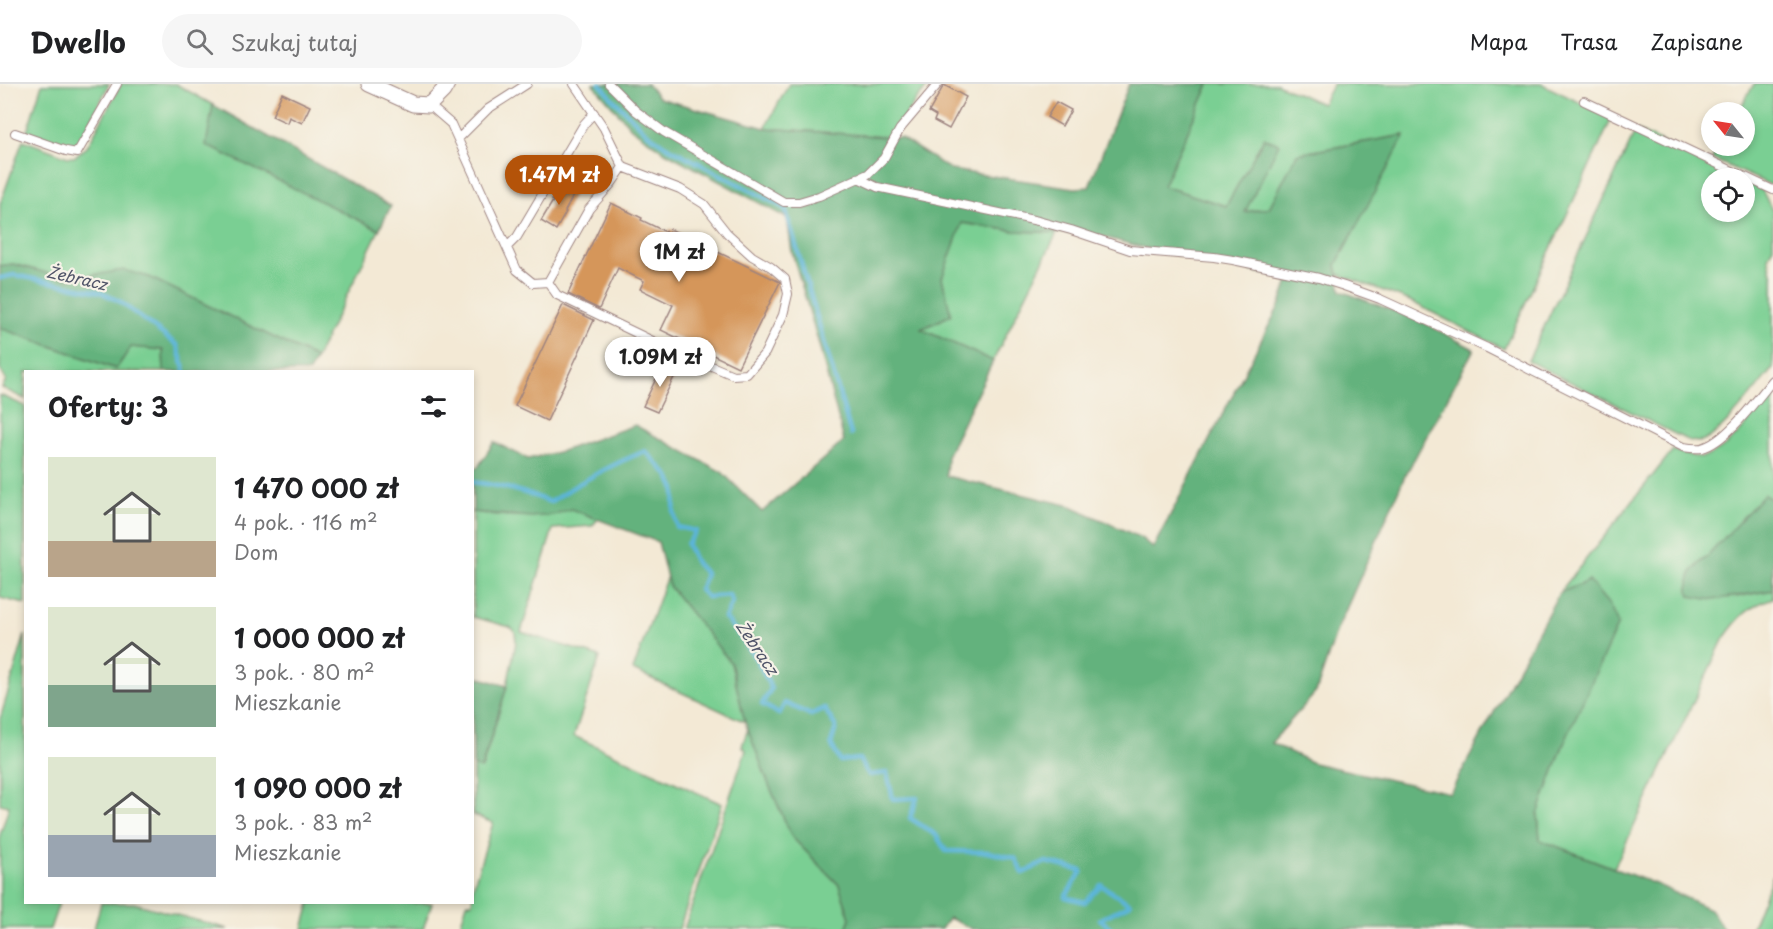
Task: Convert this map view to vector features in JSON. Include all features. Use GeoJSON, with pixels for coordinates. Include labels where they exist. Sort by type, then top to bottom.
{"type":"FeatureCollection","features":[{"type":"Feature","properties":{"kind":"street"},"geometry":{"type":"LineString","coordinates":[[369,84],[413,104],[429,105],[447,84]]}},
{"type":"Feature","properties":{"kind":"lane"},"geometry":{"type":"LineString","coordinates":[[15,133],[76,153],[117,84]]}},
{"type":"Feature","properties":{"kind":"lane"},"geometry":{"type":"LineString","coordinates":[[458,139],[488,109],[528,84]]}},
{"type":"Feature","properties":{"kind":"lane"},"geometry":{"type":"LineString","coordinates":[[548,282],[557,295],[659,344],[733,375],[747,374],[765,353],[783,315],[788,294],[785,279],[771,267],[752,256],[727,233],[704,204],[680,189],[623,167],[604,128],[574,84]]}},
{"type":"Feature","properties":{"kind":"lane"},"geometry":{"type":"LineString","coordinates":[[609,84],[636,111],[664,132],[784,202],[799,202],[819,196],[868,174],[884,158],[900,129],[938,84]]}},
{"type":"Feature","properties":{"kind":"lane"},"geometry":{"type":"LineString","coordinates":[[1584,101],[1773,190]]}},
{"type":"Feature","properties":{"kind":"lane"},"geometry":{"type":"LineString","coordinates":[[429,105],[451,124],[517,270],[532,283],[548,282]]}},
{"type":"Feature","properties":{"kind":"lane"},"geometry":{"type":"LineString","coordinates":[[507,247],[517,237],[584,124],[594,113]]}},
{"type":"Feature","properties":{"kind":"lane"},"geometry":{"type":"LineString","coordinates":[[548,282],[589,209],[623,167]]}},
{"type":"Feature","properties":{"kind":"lane"},"geometry":{"type":"LineString","coordinates":[[858,178],[877,187],[1049,224],[1130,250],[1233,260],[1344,285],[1434,322],[1683,447],[1701,448],[1717,440],[1738,421],[1773,380]]}},
{"type":"Feature","properties":{"kind":"green space"},"geometry":{"type":"Polygon","coordinates":[[[42,84],[109,84],[84,135],[74,145],[66,147],[27,131],[42,84]]]}},
{"type":"Feature","properties":{"kind":"green space"},"geometry":{"type":"Polygon","coordinates":[[[121,84],[176,84],[213,105],[207,145],[379,230],[316,358],[149,277],[96,274],[69,279],[13,264],[0,266],[0,204],[23,140],[68,157],[74,157],[87,147],[121,84]]]}},
{"type":"Feature","properties":{"kind":"green space"},"geometry":{"type":"Polygon","coordinates":[[[593,84],[647,84],[659,98],[765,128],[901,138],[951,170],[1075,188],[1089,187],[1129,84],[1209,84],[1163,186],[1226,206],[1264,138],[1279,144],[1245,212],[1269,208],[1297,154],[1405,135],[1336,265],[1341,291],[1420,321],[1474,349],[1404,478],[1337,630],[1316,692],[1271,743],[1313,763],[1450,793],[1559,593],[1589,581],[1609,605],[1618,624],[1564,743],[1538,814],[1540,840],[1658,885],[1710,909],[1724,929],[972,929],[949,918],[941,929],[846,929],[850,918],[839,885],[792,837],[745,722],[731,663],[669,586],[658,542],[571,509],[553,515],[531,517],[474,512],[474,468],[478,467],[494,442],[528,459],[562,451],[635,425],[722,472],[762,512],[844,441],[792,252],[787,218],[665,152],[631,128],[593,84]],[[962,223],[942,278],[951,315],[921,329],[993,361],[947,456],[946,476],[1071,506],[1141,538],[1153,548],[1280,304],[1289,279],[1145,248],[1092,234],[1015,231],[962,223]]]}},
{"type":"Feature","properties":{"kind":"green space"},"geometry":{"type":"Polygon","coordinates":[[[789,84],[930,84],[891,137],[765,128],[789,84]]]}},
{"type":"Feature","properties":{"kind":"green space"},"geometry":{"type":"Polygon","coordinates":[[[1209,84],[1277,84],[1322,104],[1333,84],[1542,84],[1612,118],[1504,349],[1408,300],[1338,274],[1336,265],[1404,135],[1297,154],[1269,208],[1244,212],[1278,144],[1264,138],[1226,206],[1163,186],[1209,84]]]}},
{"type":"Feature","properties":{"kind":"green space"},"geometry":{"type":"Polygon","coordinates":[[[1754,84],[1773,84],[1773,186],[1755,178],[1755,168],[1732,168],[1712,159],[1714,156],[1755,156],[1755,102],[1744,102],[1754,84]]]}},
{"type":"Feature","properties":{"kind":"green space"},"geometry":{"type":"Polygon","coordinates":[[[213,105],[391,206],[379,230],[206,145],[213,105]]]}},
{"type":"Feature","properties":{"kind":"green space"},"geometry":{"type":"Polygon","coordinates":[[[1636,130],[1717,168],[1701,168],[1701,222],[1755,222],[1755,186],[1762,190],[1773,212],[1773,246],[1768,257],[1773,277],[1773,368],[1729,420],[1711,437],[1700,442],[1685,439],[1528,361],[1636,130]]]}},
{"type":"Feature","properties":{"kind":"green space"},"geometry":{"type":"Polygon","coordinates":[[[961,223],[1015,231],[1057,233],[993,361],[921,329],[951,315],[942,278],[961,223]]]}},
{"type":"Feature","properties":{"kind":"green space"},"geometry":{"type":"Polygon","coordinates":[[[13,264],[69,279],[124,270],[149,277],[316,358],[310,370],[164,370],[163,350],[131,347],[116,369],[0,328],[0,266],[13,264]]]}},
{"type":"Feature","properties":{"kind":"green space"},"geometry":{"type":"Polygon","coordinates":[[[0,328],[116,369],[131,347],[163,350],[164,370],[24,370],[24,399],[2,388],[6,380],[0,369],[0,328]]]}},
{"type":"Feature","properties":{"kind":"green space"},"geometry":{"type":"Polygon","coordinates":[[[1773,392],[1773,501],[1764,495],[1706,558],[1698,563],[1737,597],[1773,590],[1773,598],[1745,613],[1724,638],[1614,868],[1540,840],[1538,814],[1564,743],[1589,581],[1559,593],[1673,450],[1701,457],[1721,449],[1741,431],[1773,392]]]}},
{"type":"Feature","properties":{"kind":"green space"},"geometry":{"type":"Polygon","coordinates":[[[0,395],[24,406],[24,604],[0,598],[0,395]]]}},
{"type":"Feature","properties":{"kind":"green space"},"geometry":{"type":"Polygon","coordinates":[[[1764,494],[1773,501],[1773,590],[1713,600],[1690,596],[1689,579],[1693,569],[1706,558],[1764,494]]]}},
{"type":"Feature","properties":{"kind":"green space"},"geometry":{"type":"Polygon","coordinates":[[[571,509],[598,519],[592,526],[553,529],[521,632],[600,657],[574,736],[722,804],[679,929],[459,929],[467,904],[474,904],[474,884],[493,823],[474,815],[474,766],[482,768],[507,686],[516,642],[515,632],[510,627],[474,617],[474,512],[522,516],[571,509]]]}},
{"type":"Feature","properties":{"kind":"green space"},"geometry":{"type":"Polygon","coordinates":[[[667,576],[669,586],[731,663],[745,722],[633,670],[667,576]]]}},
{"type":"Feature","properties":{"kind":"green space"},"geometry":{"type":"Polygon","coordinates":[[[24,638],[24,904],[59,904],[50,929],[0,929],[0,835],[9,806],[0,804],[0,719],[24,638]]]}},
{"type":"Feature","properties":{"kind":"green space"},"geometry":{"type":"Polygon","coordinates":[[[474,676],[507,686],[481,769],[474,766],[474,676]]]}},
{"type":"Feature","properties":{"kind":"green space"},"geometry":{"type":"Polygon","coordinates":[[[748,729],[792,837],[839,885],[850,918],[846,929],[684,929],[746,750],[742,746],[748,729]]]}},
{"type":"Feature","properties":{"kind":"green space"},"geometry":{"type":"Polygon","coordinates":[[[1773,875],[1773,929],[1751,929],[1773,875]]]}},
{"type":"Feature","properties":{"kind":"green space"},"geometry":{"type":"Polygon","coordinates":[[[101,904],[138,904],[228,929],[94,929],[101,904]]]}},
{"type":"Feature","properties":{"kind":"green space"},"geometry":{"type":"Polygon","coordinates":[[[310,904],[432,904],[423,929],[303,929],[310,904]]]}},
{"type":"Feature","properties":{"kind":"building"},"geometry":{"type":"Polygon","coordinates":[[[944,85],[966,97],[949,129],[934,121],[936,116],[929,112],[944,85]]]}},
{"type":"Feature","properties":{"kind":"building"},"geometry":{"type":"Polygon","coordinates":[[[282,93],[310,106],[302,123],[289,117],[287,123],[272,116],[282,93]]]}},
{"type":"Feature","properties":{"kind":"building"},"geometry":{"type":"Polygon","coordinates":[[[1056,102],[1071,110],[1062,126],[1047,117],[1056,102]]]}},
{"type":"Feature","properties":{"kind":"building"},"geometry":{"type":"Polygon","coordinates":[[[561,182],[576,190],[556,230],[541,221],[561,182]]]}},
{"type":"Feature","properties":{"kind":"building"},"geometry":{"type":"Polygon","coordinates":[[[611,203],[668,233],[670,229],[780,282],[738,367],[661,330],[673,305],[640,289],[644,281],[618,268],[599,309],[568,294],[611,203]]]}},
{"type":"Feature","properties":{"kind":"building"},"geometry":{"type":"Polygon","coordinates":[[[563,305],[594,320],[547,421],[515,406],[563,305]]]}},
{"type":"Feature","properties":{"kind":"building"},"geometry":{"type":"Polygon","coordinates":[[[663,364],[677,371],[657,412],[643,406],[663,364]]]}},
{"type":"Feature","properties":{"kind":"waterway"},"geometry":{"type":"LineString","coordinates":[[600,84],[647,133],[666,146],[784,208],[851,434]]}},
{"type":"Feature","properties":{"kind":"waterway","name":"Żebracz"},"geometry":{"type":"LineString","coordinates":[[0,278],[14,275],[100,292],[119,301],[177,345],[184,370]]}},
{"type":"Feature","properties":{"kind":"waterway","name":"Żebracz"},"geometry":{"type":"LineString","coordinates":[[474,482],[512,489],[550,502],[596,474],[645,451],[668,475],[675,489],[674,512],[677,527],[696,531],[687,544],[696,563],[706,574],[700,590],[707,597],[729,595],[732,602],[725,618],[751,651],[771,689],[762,704],[779,714],[785,703],[811,715],[824,708],[836,727],[831,744],[840,761],[859,759],[869,775],[887,773],[893,799],[917,798],[910,818],[936,835],[946,851],[987,852],[1015,858],[1023,873],[1046,862],[1082,871],[1065,897],[1085,902],[1101,885],[1130,904],[1100,919],[1112,929]]}}]}
